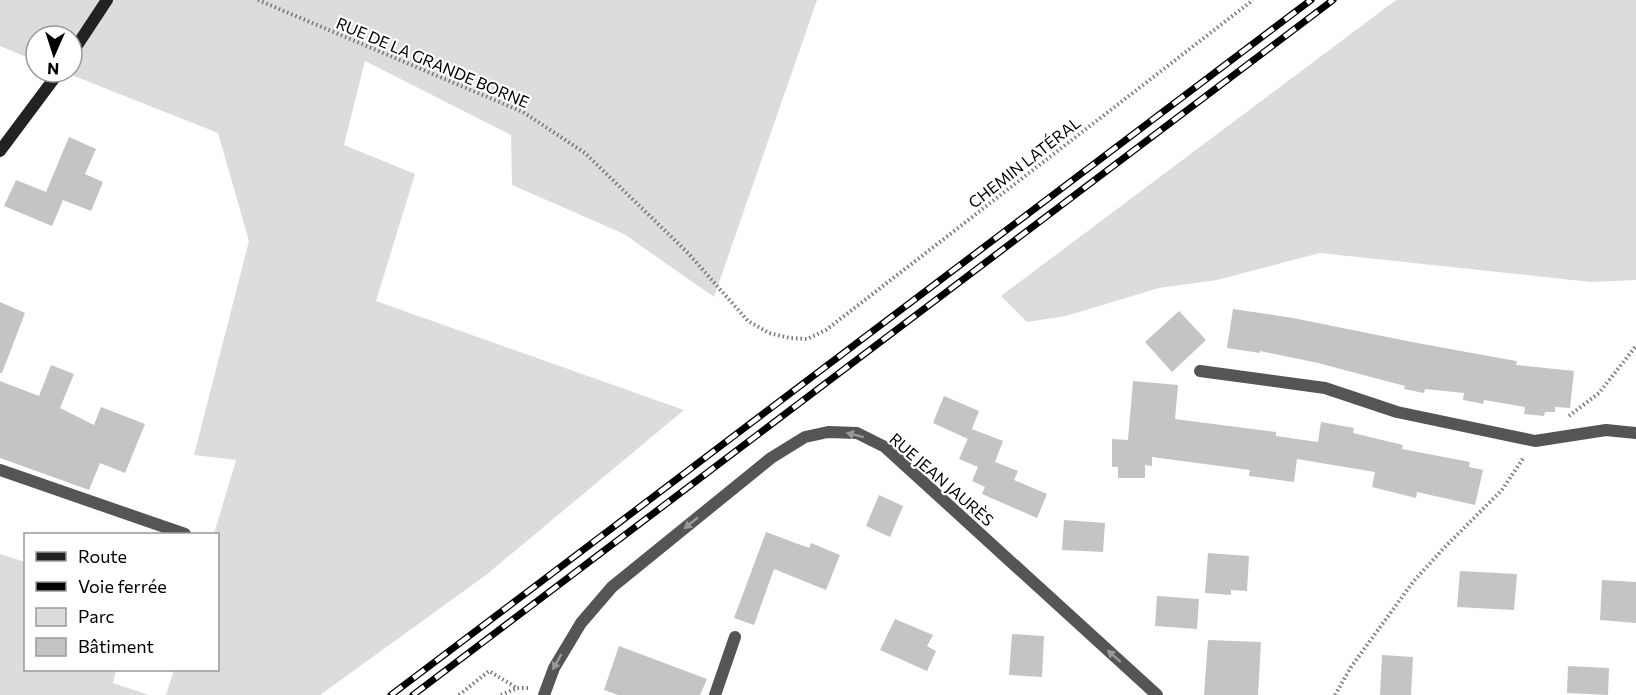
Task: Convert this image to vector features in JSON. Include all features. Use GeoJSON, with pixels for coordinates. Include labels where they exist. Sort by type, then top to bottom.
{"type":"FeatureCollection","features":[{"type":"Feature","properties":{"kind":"main road"},"geometry":{"type":"LineString","coordinates":[[84,35],[107,0]]}},
{"type":"Feature","properties":{"kind":"main road"},"geometry":{"type":"LineString","coordinates":[[0,151],[50,84]]}},
{"type":"Feature","properties":{"kind":"street"},"geometry":{"type":"LineString","coordinates":[[1200,371],[1325,388],[1397,412],[1535,441],[1606,430],[1636,434]]}},
{"type":"Feature","properties":{"kind":"street","name":"RUE JEAN JAURÈS"},"geometry":{"type":"LineString","coordinates":[[545,692],[554,668],[581,623],[612,587],[771,458],[805,436],[828,432],[857,433],[885,447],[1157,695]]}},
{"type":"Feature","properties":{"kind":"street"},"geometry":{"type":"LineString","coordinates":[[0,470],[182,533]]}},
{"type":"Feature","properties":{"kind":"street"},"geometry":{"type":"LineString","coordinates":[[715,695],[735,637]]}},
{"type":"Feature","properties":{"kind":"path","name":"RUE DE LA GRANDE BORNE"},"geometry":{"type":"LineString","coordinates":[[258,0],[523,112],[585,153],[688,254],[748,321],[769,333],[807,339]]}},
{"type":"Feature","properties":{"kind":"path","name":"CHEMIN LATÉRAL"},"geometry":{"type":"LineString","coordinates":[[807,339],[826,330],[1253,0]]}},
{"type":"Feature","properties":{"kind":"path"},"geometry":{"type":"LineString","coordinates":[[1563,421],[1599,393],[1636,346]]}},
{"type":"Feature","properties":{"kind":"path"},"geometry":{"type":"LineString","coordinates":[[1335,695],[1413,582],[1502,489],[1535,441]]}},
{"type":"Feature","properties":{"kind":"path"},"geometry":{"type":"LineString","coordinates":[[459,695],[489,671],[517,688],[545,692]]}},
{"type":"Feature","properties":{"kind":"path"},"geometry":{"type":"LineString","coordinates":[[501,695],[517,688]]}},
{"type":"Feature","properties":{"kind":"green space"},"geometry":{"type":"Polygon","coordinates":[[[0,0],[817,0],[714,297],[624,234],[512,185],[511,135],[365,61],[344,145],[415,174],[376,301],[684,410],[486,575],[320,695],[166,695],[174,671],[219,671],[219,533],[214,533],[236,460],[194,455],[249,241],[218,133],[84,80],[84,24],[24,24],[24,56],[0,46],[0,0]]]}},
{"type":"Feature","properties":{"kind":"green space"},"geometry":{"type":"Polygon","coordinates":[[[1396,0],[1636,0],[1636,280],[1591,282],[1320,253],[1217,280],[1159,288],[1066,316],[1027,322],[1001,296],[1396,0]]]}},
{"type":"Feature","properties":{"kind":"green space"},"geometry":{"type":"Polygon","coordinates":[[[0,554],[24,562],[24,671],[116,671],[113,683],[149,695],[0,695],[0,554]]]}},
{"type":"Feature","properties":{"kind":"building"},"geometry":{"type":"Polygon","coordinates":[[[69,137],[96,149],[85,174],[103,182],[91,211],[63,200],[52,226],[4,206],[16,180],[46,192],[69,137]]]}},
{"type":"Feature","properties":{"kind":"building"},"geometry":{"type":"Polygon","coordinates":[[[0,302],[25,313],[2,373],[0,373],[0,302]]]}},
{"type":"Feature","properties":{"kind":"building"},"geometry":{"type":"Polygon","coordinates":[[[1233,309],[1293,318],[1517,361],[1516,365],[1574,371],[1570,408],[1555,407],[1555,412],[1545,412],[1544,416],[1524,414],[1525,407],[1484,400],[1483,404],[1463,400],[1464,393],[1425,389],[1424,393],[1318,363],[1260,351],[1260,353],[1227,348],[1233,309]]]}},
{"type":"Feature","properties":{"kind":"building"},"geometry":{"type":"Polygon","coordinates":[[[1179,311],[1206,340],[1172,372],[1145,342],[1179,311]]]}},
{"type":"Feature","properties":{"kind":"building"},"geometry":{"type":"Polygon","coordinates":[[[51,365],[74,374],[60,408],[94,425],[101,407],[145,424],[125,473],[100,463],[89,490],[0,458],[0,381],[39,396],[51,365]]]}},
{"type":"Feature","properties":{"kind":"building"},"geometry":{"type":"Polygon","coordinates":[[[1133,381],[1178,385],[1175,419],[1276,432],[1276,436],[1318,442],[1321,422],[1354,428],[1353,433],[1403,445],[1402,449],[1470,462],[1469,467],[1483,470],[1475,505],[1417,492],[1416,498],[1372,487],[1375,472],[1297,459],[1294,482],[1249,476],[1250,470],[1152,457],[1152,466],[1145,465],[1145,478],[1118,478],[1118,467],[1112,467],[1112,439],[1128,440],[1133,381]]]}},
{"type":"Feature","properties":{"kind":"building"},"geometry":{"type":"Polygon","coordinates":[[[944,396],[979,411],[968,439],[933,423],[944,396]]]}},
{"type":"Feature","properties":{"kind":"building"},"geometry":{"type":"Polygon","coordinates":[[[972,429],[1003,441],[995,462],[1018,471],[1014,480],[1047,494],[1037,518],[982,494],[985,487],[972,481],[978,467],[959,459],[972,429]]]}},
{"type":"Feature","properties":{"kind":"building"},"geometry":{"type":"Polygon","coordinates":[[[879,495],[903,506],[890,537],[866,526],[879,495]]]}},
{"type":"Feature","properties":{"kind":"building"},"geometry":{"type":"Polygon","coordinates":[[[1064,520],[1105,523],[1103,552],[1062,550],[1064,520]]]}},
{"type":"Feature","properties":{"kind":"building"},"geometry":{"type":"Polygon","coordinates":[[[766,532],[809,548],[811,543],[840,555],[826,590],[774,569],[754,625],[734,618],[766,532]]]}},
{"type":"Feature","properties":{"kind":"building"},"geometry":{"type":"Polygon","coordinates":[[[1208,553],[1249,556],[1247,591],[1231,590],[1231,595],[1205,593],[1208,553]]]}},
{"type":"Feature","properties":{"kind":"building"},"geometry":{"type":"Polygon","coordinates":[[[1460,571],[1517,574],[1514,610],[1457,607],[1460,571]]]}},
{"type":"Feature","properties":{"kind":"building"},"geometry":{"type":"Polygon","coordinates":[[[1602,580],[1636,582],[1636,623],[1600,620],[1602,580]]]}},
{"type":"Feature","properties":{"kind":"building"},"geometry":{"type":"Polygon","coordinates":[[[1157,596],[1199,599],[1197,629],[1155,626],[1157,596]]]}},
{"type":"Feature","properties":{"kind":"building"},"geometry":{"type":"Polygon","coordinates":[[[895,619],[933,635],[927,646],[936,651],[927,671],[880,650],[895,619]]]}},
{"type":"Feature","properties":{"kind":"building"},"geometry":{"type":"Polygon","coordinates":[[[1012,634],[1044,636],[1042,677],[1009,675],[1012,634]]]}},
{"type":"Feature","properties":{"kind":"building"},"geometry":{"type":"Polygon","coordinates":[[[1208,640],[1261,642],[1258,695],[1204,695],[1208,640]]]}},
{"type":"Feature","properties":{"kind":"building"},"geometry":{"type":"Polygon","coordinates":[[[619,646],[707,679],[700,695],[618,695],[604,690],[619,646]]]}},
{"type":"Feature","properties":{"kind":"building"},"geometry":{"type":"Polygon","coordinates":[[[1382,655],[1413,657],[1411,695],[1380,695],[1382,655]]]}},
{"type":"Feature","properties":{"kind":"building"},"geometry":{"type":"Polygon","coordinates":[[[1568,666],[1609,668],[1608,695],[1567,693],[1568,666]]]}},
{"type":"Feature","properties":{"kind":"railway"},"geometry":{"type":"LineString","coordinates":[[391,695],[1311,0]]}},
{"type":"Feature","properties":{"kind":"railway"},"geometry":{"type":"LineString","coordinates":[[413,695],[1333,0]]}}]}
